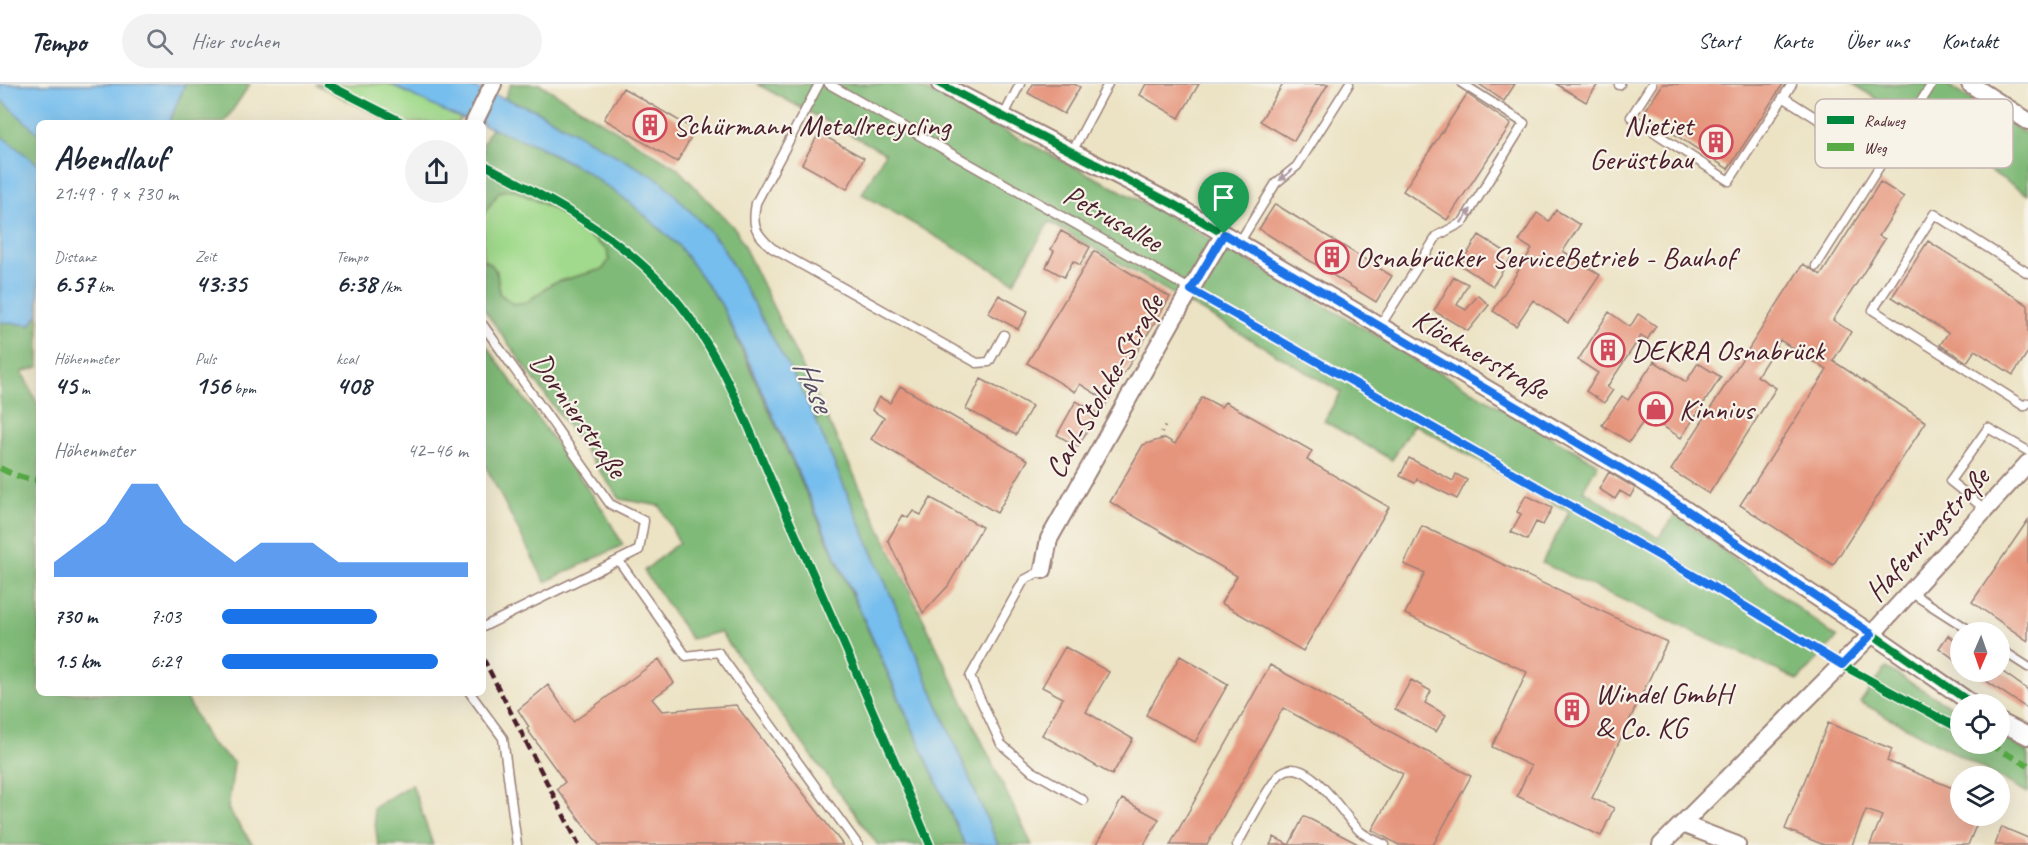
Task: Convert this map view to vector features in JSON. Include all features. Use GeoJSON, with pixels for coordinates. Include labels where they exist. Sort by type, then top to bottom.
{"type":"FeatureCollection","features":[{"type":"Feature","properties":{"kind":"street"},"geometry":{"type":"LineString","coordinates":[[475,120],[493,84]]}},
{"type":"Feature","properties":{"kind":"street","name":"Klöcknerstraße"},"geometry":{"type":"LineString","coordinates":[[940,84],[1173,204],[1654,488],[1958,694]]}},
{"type":"Feature","properties":{"kind":"street"},"geometry":{"type":"LineString","coordinates":[[1970,84],[1994,99]]}},
{"type":"Feature","properties":{"kind":"street"},"geometry":{"type":"LineString","coordinates":[[2013,111],[2028,120]]}},
{"type":"Feature","properties":{"kind":"street","name":"Carl-Stolcke-Straße"},"geometry":{"type":"LineString","coordinates":[[1043,570],[1049,539],[1224,234]]}},
{"type":"Feature","properties":{"kind":"street","name":"Hafenringstraße"},"geometry":{"type":"LineString","coordinates":[[1661,845],[1872,634],[2028,463]]}},
{"type":"Feature","properties":{"kind":"street"},"geometry":{"type":"LineString","coordinates":[[2010,727],[2028,736]]}},
{"type":"Feature","properties":{"kind":"street"},"geometry":{"type":"LineString","coordinates":[[1682,824],[1737,845]]}},
{"type":"Feature","properties":{"kind":"lane"},"geometry":{"type":"LineString","coordinates":[[819,84],[756,203],[753,221],[760,237],[772,248],[977,363],[988,362],[1004,335]]}},
{"type":"Feature","properties":{"kind":"lane","name":"Petrusallee"},"geometry":{"type":"LineString","coordinates":[[828,84],[1705,582],[1842,665]]}},
{"type":"Feature","properties":{"kind":"lane"},"geometry":{"type":"LineString","coordinates":[[1003,117],[1020,84]]}},
{"type":"Feature","properties":{"kind":"lane"},"geometry":{"type":"LineString","coordinates":[[1072,152],[1108,84]]}},
{"type":"Feature","properties":{"kind":"lane"},"geometry":{"type":"LineString","coordinates":[[1239,243],[1276,183],[1297,166],[1349,84]]}},
{"type":"Feature","properties":{"kind":"lane"},"geometry":{"type":"LineString","coordinates":[[1380,326],[1437,236],[1463,222],[1524,123],[1463,84]]}},
{"type":"Feature","properties":{"kind":"lane"},"geometry":{"type":"LineString","coordinates":[[1652,84],[1631,117],[1729,181],[1792,84]]}},
{"type":"Feature","properties":{"kind":"lane"},"geometry":{"type":"LineString","coordinates":[[1922,99],[1932,84]]}},
{"type":"Feature","properties":{"kind":"lane"},"geometry":{"type":"LineString","coordinates":[[1783,97],[1815,117]]}},
{"type":"Feature","properties":{"kind":"lane"},"geometry":{"type":"LineString","coordinates":[[1816,266],[1878,168]]}},
{"type":"Feature","properties":{"kind":"lane"},"geometry":{"type":"LineString","coordinates":[[2028,273],[1935,214],[1873,310],[2024,406],[2028,403]]}},
{"type":"Feature","properties":{"kind":"lane","name":"Dornierstraße"},"geometry":{"type":"LineString","coordinates":[[486,330],[610,504],[644,521],[639,550],[619,561]]}},
{"type":"Feature","properties":{"kind":"lane"},"geometry":{"type":"LineString","coordinates":[[1986,510],[1950,481],[1988,428],[2028,451]]}},
{"type":"Feature","properties":{"kind":"lane"},"geometry":{"type":"LineString","coordinates":[[486,626],[619,561],[686,656],[718,652],[858,845]]}},
{"type":"Feature","properties":{"kind":"lane"},"geometry":{"type":"LineString","coordinates":[[1043,570],[1024,580],[970,677],[1001,744],[1032,771],[1083,800]]}},
{"type":"Feature","properties":{"kind":"lane"},"geometry":{"type":"LineString","coordinates":[[1910,592],[1957,622]]}},
{"type":"Feature","properties":{"kind":"lane"},"geometry":{"type":"LineString","coordinates":[[2010,655],[2028,667]]}},
{"type":"Feature","properties":{"kind":"lane"},"geometry":{"type":"LineString","coordinates":[[472,696],[503,738],[517,845]]}},
{"type":"Feature","properties":{"kind":"lane"},"geometry":{"type":"LineString","coordinates":[[1238,845],[1276,778],[1288,770],[1301,772],[1321,784],[1360,832],[1385,845]]}},
{"type":"Feature","properties":{"kind":"path"},"geometry":{"type":"LineString","coordinates":[[1161,439],[1165,426]]}},
{"type":"Feature","properties":{"kind":"green space"},"geometry":{"type":"Polygon","coordinates":[[[0,84],[250,84],[226,120],[36,120],[36,368],[22,372],[36,401],[36,696],[186,696],[209,741],[234,763],[228,809],[253,845],[0,845],[0,84]]]}},
{"type":"Feature","properties":{"kind":"green space"},"geometry":{"type":"Polygon","coordinates":[[[315,84],[390,84],[461,118],[460,120],[387,120],[315,84]]]}},
{"type":"Feature","properties":{"kind":"green space"},"geometry":{"type":"Polygon","coordinates":[[[511,84],[540,84],[676,167],[736,230],[807,377],[800,388],[720,243],[662,182],[535,110],[504,99],[511,84]]]}},
{"type":"Feature","properties":{"kind":"green space"},"geometry":{"type":"Polygon","coordinates":[[[757,84],[914,84],[1177,220],[1598,464],[1583,490],[1658,538],[1676,514],[1837,638],[1798,680],[1542,563],[1569,512],[1414,424],[1392,460],[1324,421],[1341,392],[1049,222],[1014,282],[862,194],[885,153],[757,84]]]}},
{"type":"Feature","properties":{"kind":"green space"},"geometry":{"type":"Polygon","coordinates":[[[1853,84],[1946,84],[1970,99],[1877,99],[1853,84]]]}},
{"type":"Feature","properties":{"kind":"green space"},"geometry":{"type":"Polygon","coordinates":[[[2013,126],[2028,135],[2028,195],[1985,168],[2013,168],[2013,126]]]}},
{"type":"Feature","properties":{"kind":"green space"},"geometry":{"type":"Polygon","coordinates":[[[491,128],[536,145],[582,169],[632,204],[679,246],[721,304],[965,845],[878,845],[720,632],[691,639],[644,571],[679,542],[660,506],[620,499],[486,312],[486,261],[495,269],[499,293],[513,304],[527,302],[553,283],[603,269],[609,260],[607,250],[552,208],[512,189],[499,192],[486,211],[486,138],[491,128]]]}},
{"type":"Feature","properties":{"kind":"green space"},"geometry":{"type":"Polygon","coordinates":[[[512,189],[552,208],[607,250],[610,260],[603,269],[553,283],[527,302],[513,304],[499,293],[497,271],[486,262],[486,211],[499,192],[512,189]]]}},
{"type":"Feature","properties":{"kind":"green space"},"geometry":{"type":"Polygon","coordinates":[[[486,345],[603,510],[623,545],[545,582],[486,467],[486,345]]]}},
{"type":"Feature","properties":{"kind":"green space"},"geometry":{"type":"Polygon","coordinates":[[[807,378],[822,409],[815,420],[801,389],[807,378]]]}},
{"type":"Feature","properties":{"kind":"green space"},"geometry":{"type":"Polygon","coordinates":[[[823,410],[1032,845],[998,845],[816,421],[823,410]]]}},
{"type":"Feature","properties":{"kind":"green space"},"geometry":{"type":"Polygon","coordinates":[[[1886,668],[1950,706],[1950,751],[1860,702],[1886,668]]]}},
{"type":"Feature","properties":{"kind":"green space"},"geometry":{"type":"Polygon","coordinates":[[[2010,742],[2028,752],[2028,793],[2010,783],[2010,766],[1978,766],[1956,754],[2010,754],[2010,742]]]}},
{"type":"Feature","properties":{"kind":"green space"},"geometry":{"type":"Polygon","coordinates":[[[412,784],[433,845],[378,845],[373,808],[412,784]]]}},
{"type":"Feature","properties":{"kind":"water"},"geometry":{"type":"Polygon","coordinates":[[[0,84],[185,84],[170,120],[36,120],[36,131],[0,99],[0,84]]]}},
{"type":"Feature","properties":{"kind":"water"},"geometry":{"type":"Polygon","coordinates":[[[390,84],[465,84],[535,110],[662,181],[720,243],[801,389],[816,421],[998,845],[965,845],[743,349],[721,304],[679,246],[632,204],[582,169],[536,145],[486,126],[486,120],[468,120],[390,84]]]}},
{"type":"Feature","properties":{"kind":"water"},"geometry":{"type":"Polygon","coordinates":[[[0,135],[36,163],[36,318],[30,325],[0,322],[0,135]]]}},
{"type":"Feature","properties":{"kind":"building"},"geometry":{"type":"Polygon","coordinates":[[[1033,84],[1074,84],[1080,87],[1064,114],[1028,93],[1033,84]]]}},
{"type":"Feature","properties":{"kind":"building"},"geometry":{"type":"Polygon","coordinates":[[[1146,84],[1199,84],[1179,118],[1140,95],[1146,84]]]}},
{"type":"Feature","properties":{"kind":"building"},"geometry":{"type":"Polygon","coordinates":[[[1283,84],[1328,84],[1294,141],[1260,121],[1283,84]]]}},
{"type":"Feature","properties":{"kind":"building"},"geometry":{"type":"Polygon","coordinates":[[[1479,84],[1515,84],[1504,101],[1479,84]]]}},
{"type":"Feature","properties":{"kind":"building"},"geometry":{"type":"Polygon","coordinates":[[[1556,84],[1598,84],[1586,102],[1556,84]]]}},
{"type":"Feature","properties":{"kind":"building","name":"Nietiet Gerüstbau"},"geometry":{"type":"Polygon","coordinates":[[[1663,84],[1783,84],[1728,169],[1643,114],[1663,84]]]}},
{"type":"Feature","properties":{"kind":"building","name":"Schürmann Metallrecycling"},"geometry":{"type":"Polygon","coordinates":[[[623,88],[695,130],[677,162],[604,119],[623,88]]]}},
{"type":"Feature","properties":{"kind":"building"},"geometry":{"type":"Polygon","coordinates":[[[1467,94],[1511,124],[1447,220],[1403,191],[1467,94]]]}},
{"type":"Feature","properties":{"kind":"building"},"geometry":{"type":"Polygon","coordinates":[[[819,133],[864,158],[847,189],[802,164],[819,133]]]}},
{"type":"Feature","properties":{"kind":"building"},"geometry":{"type":"Polygon","coordinates":[[[1880,182],[1904,197],[1879,236],[1885,239],[1833,320],[1851,332],[1833,361],[1926,422],[1833,565],[1740,505],[1827,370],[1780,340],[1757,376],[1776,388],[1709,494],[1671,470],[1803,264],[1821,275],[1880,182]]]}},
{"type":"Feature","properties":{"kind":"building","name":"Osnabrücker ServiceBetrieb - Bauhof"},"geometry":{"type":"Polygon","coordinates":[[[1275,204],[1392,276],[1376,302],[1259,229],[1275,204]]]}},
{"type":"Feature","properties":{"kind":"building"},"geometry":{"type":"Polygon","coordinates":[[[1556,210],[1580,225],[1563,251],[1600,275],[1568,323],[1533,300],[1516,326],[1493,311],[1532,249],[1519,241],[1537,213],[1549,221],[1556,210]]]}},
{"type":"Feature","properties":{"kind":"building"},"geometry":{"type":"Polygon","coordinates":[[[1061,231],[1090,247],[1080,265],[1073,261],[1064,277],[1046,267],[1054,251],[1051,249],[1061,231]]]}},
{"type":"Feature","properties":{"kind":"building"},"geometry":{"type":"Polygon","coordinates":[[[1479,235],[1512,256],[1493,286],[1460,265],[1479,235]]]}},
{"type":"Feature","properties":{"kind":"building"},"geometry":{"type":"Polygon","coordinates":[[[1928,241],[2028,305],[2028,352],[2013,375],[1975,350],[1967,362],[1940,345],[1948,333],[1892,297],[1928,241]]]}},
{"type":"Feature","properties":{"kind":"building"},"geometry":{"type":"Polygon","coordinates":[[[1094,251],[1170,297],[1102,410],[1095,406],[1101,397],[1080,384],[1075,392],[1027,363],[1094,251]]]}},
{"type":"Feature","properties":{"kind":"building"},"geometry":{"type":"Polygon","coordinates":[[[1454,277],[1468,284],[1457,305],[1466,310],[1478,295],[1489,305],[1468,331],[1434,311],[1454,277]]]}},
{"type":"Feature","properties":{"kind":"building"},"geometry":{"type":"Polygon","coordinates":[[[999,295],[1028,311],[1018,329],[988,313],[999,295]]]}},
{"type":"Feature","properties":{"kind":"building","name":"DEKRA Osnabrück"},"geometry":{"type":"Polygon","coordinates":[[[1609,312],[1630,327],[1638,314],[1656,326],[1647,340],[1641,336],[1607,387],[1613,390],[1604,403],[1586,391],[1598,373],[1578,360],[1609,312]]]}},
{"type":"Feature","properties":{"kind":"building","name":"Kinnius"},"geometry":{"type":"Polygon","coordinates":[[[1654,361],[1686,382],[1698,363],[1721,377],[1681,438],[1652,419],[1648,425],[1643,422],[1629,442],[1602,425],[1622,396],[1628,400],[1654,361]]]}},
{"type":"Feature","properties":{"kind":"building"},"geometry":{"type":"Polygon","coordinates":[[[981,379],[1032,406],[1016,435],[966,409],[981,379]]]}},
{"type":"Feature","properties":{"kind":"building"},"geometry":{"type":"Polygon","coordinates":[[[900,386],[1028,460],[997,513],[871,439],[884,418],[872,410],[879,397],[890,403],[900,386]]]}},
{"type":"Feature","properties":{"kind":"building"},"geometry":{"type":"Polygon","coordinates":[[[1202,397],[1221,407],[1225,402],[1312,451],[1307,460],[1389,507],[1303,651],[1221,603],[1237,576],[1110,502],[1143,445],[1165,438],[1175,444],[1202,397]]]}},
{"type":"Feature","properties":{"kind":"building"},"geometry":{"type":"Polygon","coordinates":[[[1076,401],[1097,413],[1078,447],[1057,435],[1076,401]]]}},
{"type":"Feature","properties":{"kind":"building"},"geometry":{"type":"Polygon","coordinates":[[[1409,458],[1453,481],[1456,474],[1467,480],[1457,499],[1417,479],[1415,483],[1400,476],[1409,458]]]}},
{"type":"Feature","properties":{"kind":"building"},"geometry":{"type":"Polygon","coordinates":[[[1609,472],[1635,488],[1630,497],[1620,491],[1615,499],[1599,489],[1609,472]]]}},
{"type":"Feature","properties":{"kind":"building"},"geometry":{"type":"Polygon","coordinates":[[[1526,495],[1552,508],[1543,525],[1536,522],[1527,540],[1511,532],[1521,514],[1517,512],[1526,495]]]}},
{"type":"Feature","properties":{"kind":"building"},"geometry":{"type":"Polygon","coordinates":[[[931,498],[982,527],[948,586],[923,613],[888,540],[903,515],[908,518],[913,511],[921,515],[931,498]]]}},
{"type":"Feature","properties":{"kind":"building"},"geometry":{"type":"Polygon","coordinates":[[[2028,520],[2028,641],[2010,628],[2010,622],[2001,622],[1972,602],[2028,520]]]}},
{"type":"Feature","properties":{"kind":"building","name":"Windel GmbH & Co. KG"},"geometry":{"type":"Polygon","coordinates":[[[1422,526],[1667,642],[1592,798],[1614,808],[1601,836],[1517,796],[1531,766],[1492,747],[1527,672],[1405,614],[1425,573],[1404,564],[1422,526]]]}},
{"type":"Feature","properties":{"kind":"building"},"geometry":{"type":"Polygon","coordinates":[[[1948,635],[1950,636],[1950,656],[1939,648],[1948,635]]]}},
{"type":"Feature","properties":{"kind":"building"},"geometry":{"type":"Polygon","coordinates":[[[1065,647],[1109,672],[1086,712],[1133,739],[1112,775],[1042,735],[1063,698],[1042,687],[1065,647]]]}},
{"type":"Feature","properties":{"kind":"building"},"geometry":{"type":"Polygon","coordinates":[[[1180,656],[1228,684],[1195,742],[1146,715],[1180,656]]]}},
{"type":"Feature","properties":{"kind":"building"},"geometry":{"type":"Polygon","coordinates":[[[659,659],[674,683],[652,699],[662,711],[736,705],[843,845],[599,845],[557,789],[565,782],[527,729],[529,727],[518,710],[548,685],[573,722],[659,659]]]}},
{"type":"Feature","properties":{"kind":"building"},"geometry":{"type":"Polygon","coordinates":[[[1270,665],[1471,776],[1433,845],[1399,845],[1372,830],[1403,774],[1283,708],[1207,845],[1170,845],[1270,665]]]}},
{"type":"Feature","properties":{"kind":"building"},"geometry":{"type":"Polygon","coordinates":[[[2010,677],[2028,690],[2028,709],[2010,697],[2010,694],[2006,694],[1988,682],[2010,682],[2010,677]]]}},
{"type":"Feature","properties":{"kind":"building"},"geometry":{"type":"Polygon","coordinates":[[[1411,680],[1431,691],[1425,703],[1446,715],[1436,732],[1395,709],[1411,680]]]}},
{"type":"Feature","properties":{"kind":"building"},"geometry":{"type":"Polygon","coordinates":[[[1828,723],[1892,749],[1887,761],[1950,787],[1950,826],[1976,826],[1968,845],[1870,845],[1882,816],[1866,810],[1852,845],[1824,845],[1785,829],[1828,723]]]}},
{"type":"Feature","properties":{"kind":"building"},"geometry":{"type":"Polygon","coordinates":[[[1122,799],[1159,819],[1144,845],[1096,845],[1122,799]]]}},
{"type":"Feature","properties":{"kind":"building"},"geometry":{"type":"Polygon","coordinates":[[[1304,816],[1360,845],[1289,845],[1304,816]]]}},
{"type":"Feature","properties":{"kind":"building"},"geometry":{"type":"Polygon","coordinates":[[[2002,827],[2028,838],[2028,845],[1995,845],[2002,827]]]}},
{"type":"Feature","properties":{"kind":"building"},"geometry":{"type":"Polygon","coordinates":[[[1274,837],[1289,845],[1270,845],[1274,837]]]}},
{"type":"Feature","properties":{"kind":"railway"},"geometry":{"type":"LineString","coordinates":[[486,664],[579,845]]}},
{"type":"Feature","properties":{"kind":"marked path"},"geometry":{"type":"LineString","coordinates":[[0,468],[36,480]]}},
{"type":"Feature","properties":{"kind":"marked path"},"geometry":{"type":"LineString","coordinates":[[2007,754],[2028,765]]}},
{"type":"Feature","properties":{"kind":"cycle path"},"geometry":{"type":"LineString","coordinates":[[327,84],[398,120]]}},
{"type":"Feature","properties":{"kind":"cycle path"},"geometry":{"type":"LineString","coordinates":[[940,84],[1173,204],[1638,478],[1958,694]]}},
{"type":"Feature","properties":{"kind":"cycle path"},"geometry":{"type":"LineString","coordinates":[[486,166],[580,218],[625,250],[666,288],[701,334],[742,411],[930,845]]}},
{"type":"Feature","properties":{"kind":"cycle path"},"geometry":{"type":"LineString","coordinates":[[1842,665],[1950,724]]}},
{"type":"Feature","properties":{"kind":"place","name":"Schürmann Metallrecycling"},"geometry":{"type":"Point","coordinates":[650,125]}},
{"type":"Feature","properties":{"kind":"place","name":"Nietiet Gerüstbau"},"geometry":{"type":"Point","coordinates":[1716,142]}},
{"type":"Feature","properties":{"kind":"place","name":"Osnabrücker ServiceBetrieb - Bauhof"},"geometry":{"type":"Point","coordinates":[1332,257]}},
{"type":"Feature","properties":{"kind":"place","name":"DEKRA Osnabrück"},"geometry":{"type":"Point","coordinates":[1608,350]}},
{"type":"Feature","properties":{"kind":"place","name":"Kinnius"},"geometry":{"type":"Point","coordinates":[1656,409]}},
{"type":"Feature","properties":{"kind":"place","name":"Windel GmbH & Co. KG"},"geometry":{"type":"Point","coordinates":[1572,710]}},
{"type":"Feature","properties":{"kind":"route"},"geometry":{"type":"LineString","coordinates":[[1224,234],[1654,488],[1872,634],[1842,665],[1705,582],[1191,290],[1224,234]]}},
{"type":"Feature","properties":{"kind":"water label","name":"Hase"},"geometry":{"type":"Point","coordinates":[814,385]}}]}
